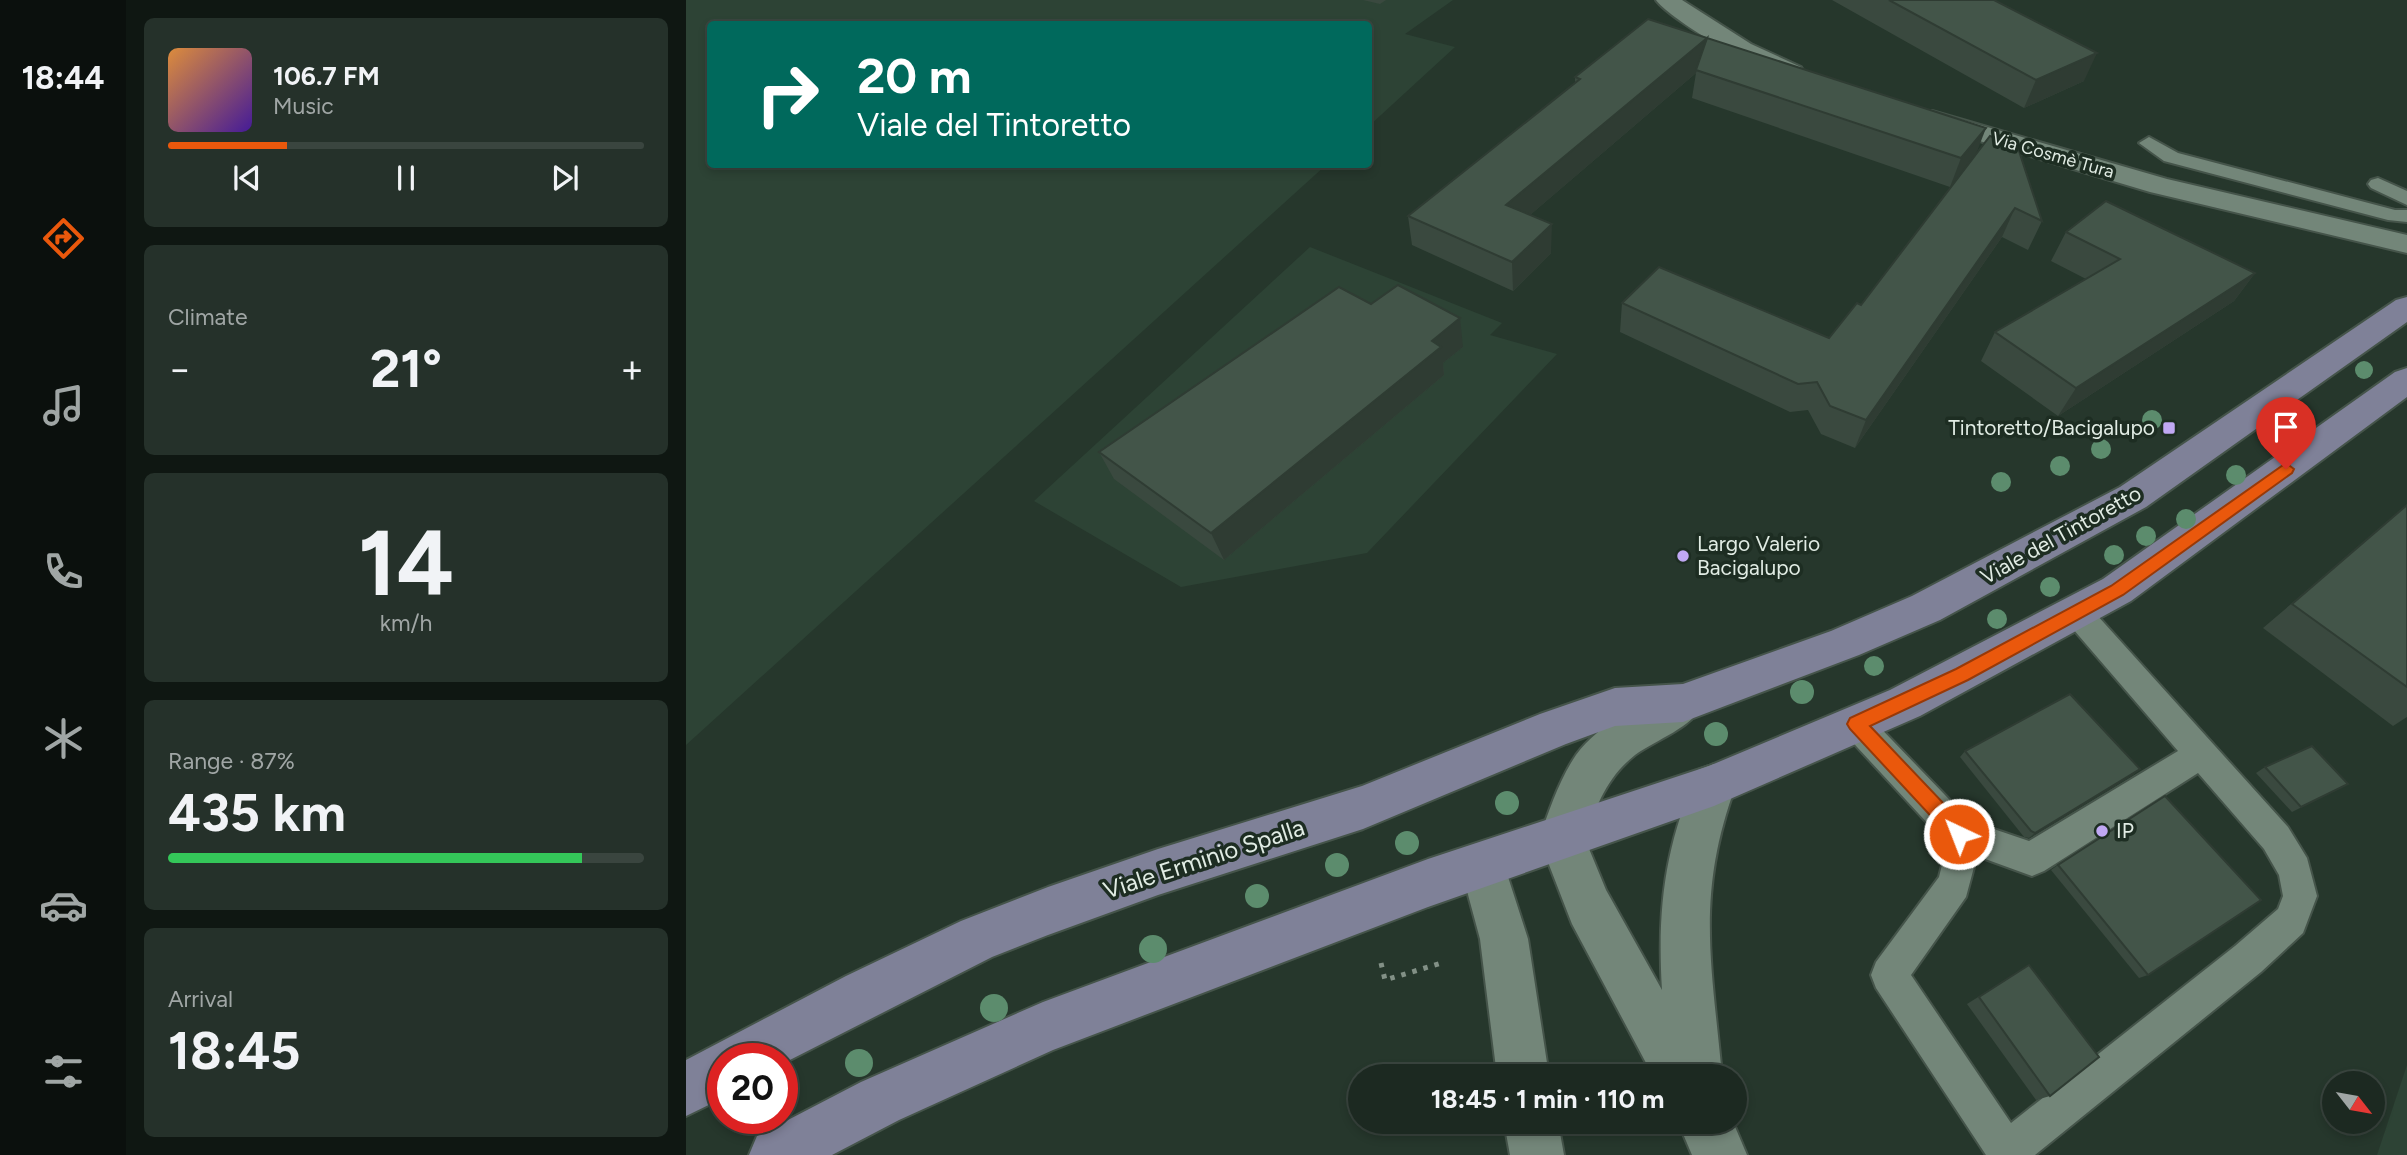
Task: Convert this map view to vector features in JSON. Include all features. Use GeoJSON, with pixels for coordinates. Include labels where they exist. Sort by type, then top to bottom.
{"type":"FeatureCollection","features":[{"type":"Feature","properties":{"kind":"main road","name":"Viale del Tintoretto"},"geometry":{"type":"LineString","coordinates":[[1683,703],[1844,643],[1926,608],[2088,523],[2190,460],[2407,307]]}},
{"type":"Feature","properties":{"kind":"main road"},"geometry":{"type":"LineString","coordinates":[[776,1155],[890,1096],[1043,1028],[1269,941],[1714,785],[1905,704],[2077,613],[2155,565],[2407,380]]}},
{"type":"Feature","properties":{"kind":"main road","name":"Viale Erminio Spalla"},"geometry":{"type":"LineString","coordinates":[[771,1043],[966,944],[1048,911],[1158,872],[1363,807],[1555,728],[1615,707],[1683,703]]}},
{"type":"Feature","properties":{"kind":"main road"},"geometry":{"type":"LineString","coordinates":[[686,1090],[707,1078]]}},
{"type":"Feature","properties":{"kind":"street"},"geometry":{"type":"LineString","coordinates":[[1667,0],[1719,36],[1765,62],[1811,79]]}},
{"type":"Feature","properties":{"kind":"street","name":"Via Cosmè Tura"},"geometry":{"type":"LineString","coordinates":[[1911,112],[2160,186],[2399,218],[2407,244]]}},
{"type":"Feature","properties":{"kind":"street"},"geometry":{"type":"LineString","coordinates":[[1674,1064],[1589,907],[1562,839],[1579,789],[1591,766],[1610,746],[1683,703]]}},
{"type":"Feature","properties":{"kind":"street"},"geometry":{"type":"LineString","coordinates":[[1695,1064],[1685,934],[1688,882],[1699,824],[1714,785]]}},
{"type":"Feature","properties":{"kind":"street"},"geometry":{"type":"LineString","coordinates":[[1483,865],[1504,939],[1521,1064]]}},
{"type":"Feature","properties":{"kind":"street"},"geometry":{"type":"LineString","coordinates":[[1533,1134],[1537,1155]]}},
{"type":"Feature","properties":{"kind":"street"},"geometry":{"type":"LineString","coordinates":[[1711,1134],[1720,1155]]}},
{"type":"Feature","properties":{"kind":"lane"},"geometry":{"type":"LineString","coordinates":[[2149,144],[2171,157],[2399,218]]}},
{"type":"Feature","properties":{"kind":"lane"},"geometry":{"type":"LineString","coordinates":[[2378,184],[2399,218]]}},
{"type":"Feature","properties":{"kind":"lane"},"geometry":{"type":"LineString","coordinates":[[1959,834],[1960,861],[1954,885],[1889,975],[2007,1152],[2248,959],[2291,920],[2300,896],[2295,870],[2276,838],[2077,613]]}},
{"type":"Feature","properties":{"kind":"lane"},"geometry":{"type":"LineString","coordinates":[[1856,724],[1959,834],[2032,859],[2201,754]]}},
{"type":"Feature","properties":{"kind":"path"},"geometry":{"type":"LineString","coordinates":[[1381,963],[1385,980],[1445,962]]}},
{"type":"Feature","properties":{"kind":"shaded area"},"geometry":{"type":"Polygon","coordinates":[[[686,0],[1453,0],[1405,34],[1455,47],[1372,123],[1372,21],[707,21],[707,168],[1323,168],[686,745],[686,0]]]}},
{"type":"Feature","properties":{"kind":"shaded area"},"geometry":{"type":"Polygon","coordinates":[[[1310,247],[1502,323],[1490,335],[1557,354],[1367,553],[1181,587],[1034,501],[1310,247]]]}},
{"type":"Feature","properties":{"kind":"shaded area"},"geometry":{"type":"Polygon","coordinates":[[[2407,1065],[2407,1155],[2377,1155],[2407,1065]]]}},
{"type":"Feature","properties":{"kind":"building"},"geometry":{"type":"Polygon","coordinates":[[[1889,0],[1994,0],[2097,53],[2036,80],[1889,0]]]}},
{"type":"Feature","properties":{"kind":"building"},"geometry":{"type":"Polygon","coordinates":[[[1648,19],[1707,38],[1506,205],[1552,224],[1512,262],[1408,216],[1580,79],[1575,77],[1648,19]]]}},
{"type":"Feature","properties":{"kind":"building"},"geometry":{"type":"Polygon","coordinates":[[[1707,38],[1986,128],[1961,158],[1696,70],[1707,38]]]}},
{"type":"Feature","properties":{"kind":"building"},"geometry":{"type":"Polygon","coordinates":[[[1990,136],[2017,145],[2042,221],[2015,208],[1866,420],[1830,406],[1817,382],[1798,384],[1622,303],[1659,267],[1829,338],[1857,303],[1861,305],[1990,136]]]}},
{"type":"Feature","properties":{"kind":"building"},"geometry":{"type":"Polygon","coordinates":[[[2106,201],[2255,273],[2076,388],[1995,332],[2120,259],[2066,232],[2106,201]]]}},
{"type":"Feature","properties":{"kind":"building"},"geometry":{"type":"Polygon","coordinates":[[[1398,285],[1460,318],[1432,341],[1441,347],[1211,533],[1099,452],[1339,287],[1371,304],[1398,285]]]}},
{"type":"Feature","properties":{"kind":"building"},"geometry":{"type":"Polygon","coordinates":[[[2407,505],[2407,687],[2292,604],[2407,505]]]}},
{"type":"Feature","properties":{"kind":"building"},"geometry":{"type":"Polygon","coordinates":[[[2070,694],[2140,769],[2035,833],[1965,751],[2070,694]]]}},
{"type":"Feature","properties":{"kind":"building"},"geometry":{"type":"Polygon","coordinates":[[[2312,746],[2348,784],[2301,807],[2265,767],[2312,746]]]}},
{"type":"Feature","properties":{"kind":"building"},"geometry":{"type":"Polygon","coordinates":[[[2165,796],[2261,900],[2148,975],[2058,865],[2165,796]]]}},
{"type":"Feature","properties":{"kind":"building"},"geometry":{"type":"Polygon","coordinates":[[[2029,965],[2099,1057],[2050,1096],[1979,997],[2029,965]]]}},
{"type":"Feature","properties":{"kind":"place","name":"Tintoretto/Bacigalupo"},"geometry":{"type":"Point","coordinates":[2169,428]}},
{"type":"Feature","properties":{"kind":"place","name":"Largo Valerio Bacigalupo"},"geometry":{"type":"Point","coordinates":[1683,556]}},
{"type":"Feature","properties":{"kind":"place","name":"IP"},"geometry":{"type":"Point","coordinates":[2102,831]}},
{"type":"Feature","properties":{"kind":"route"},"geometry":{"type":"LineString","coordinates":[[1959,834],[1856,724],[1905,704],[2117,590],[2286,469]]}}]}
